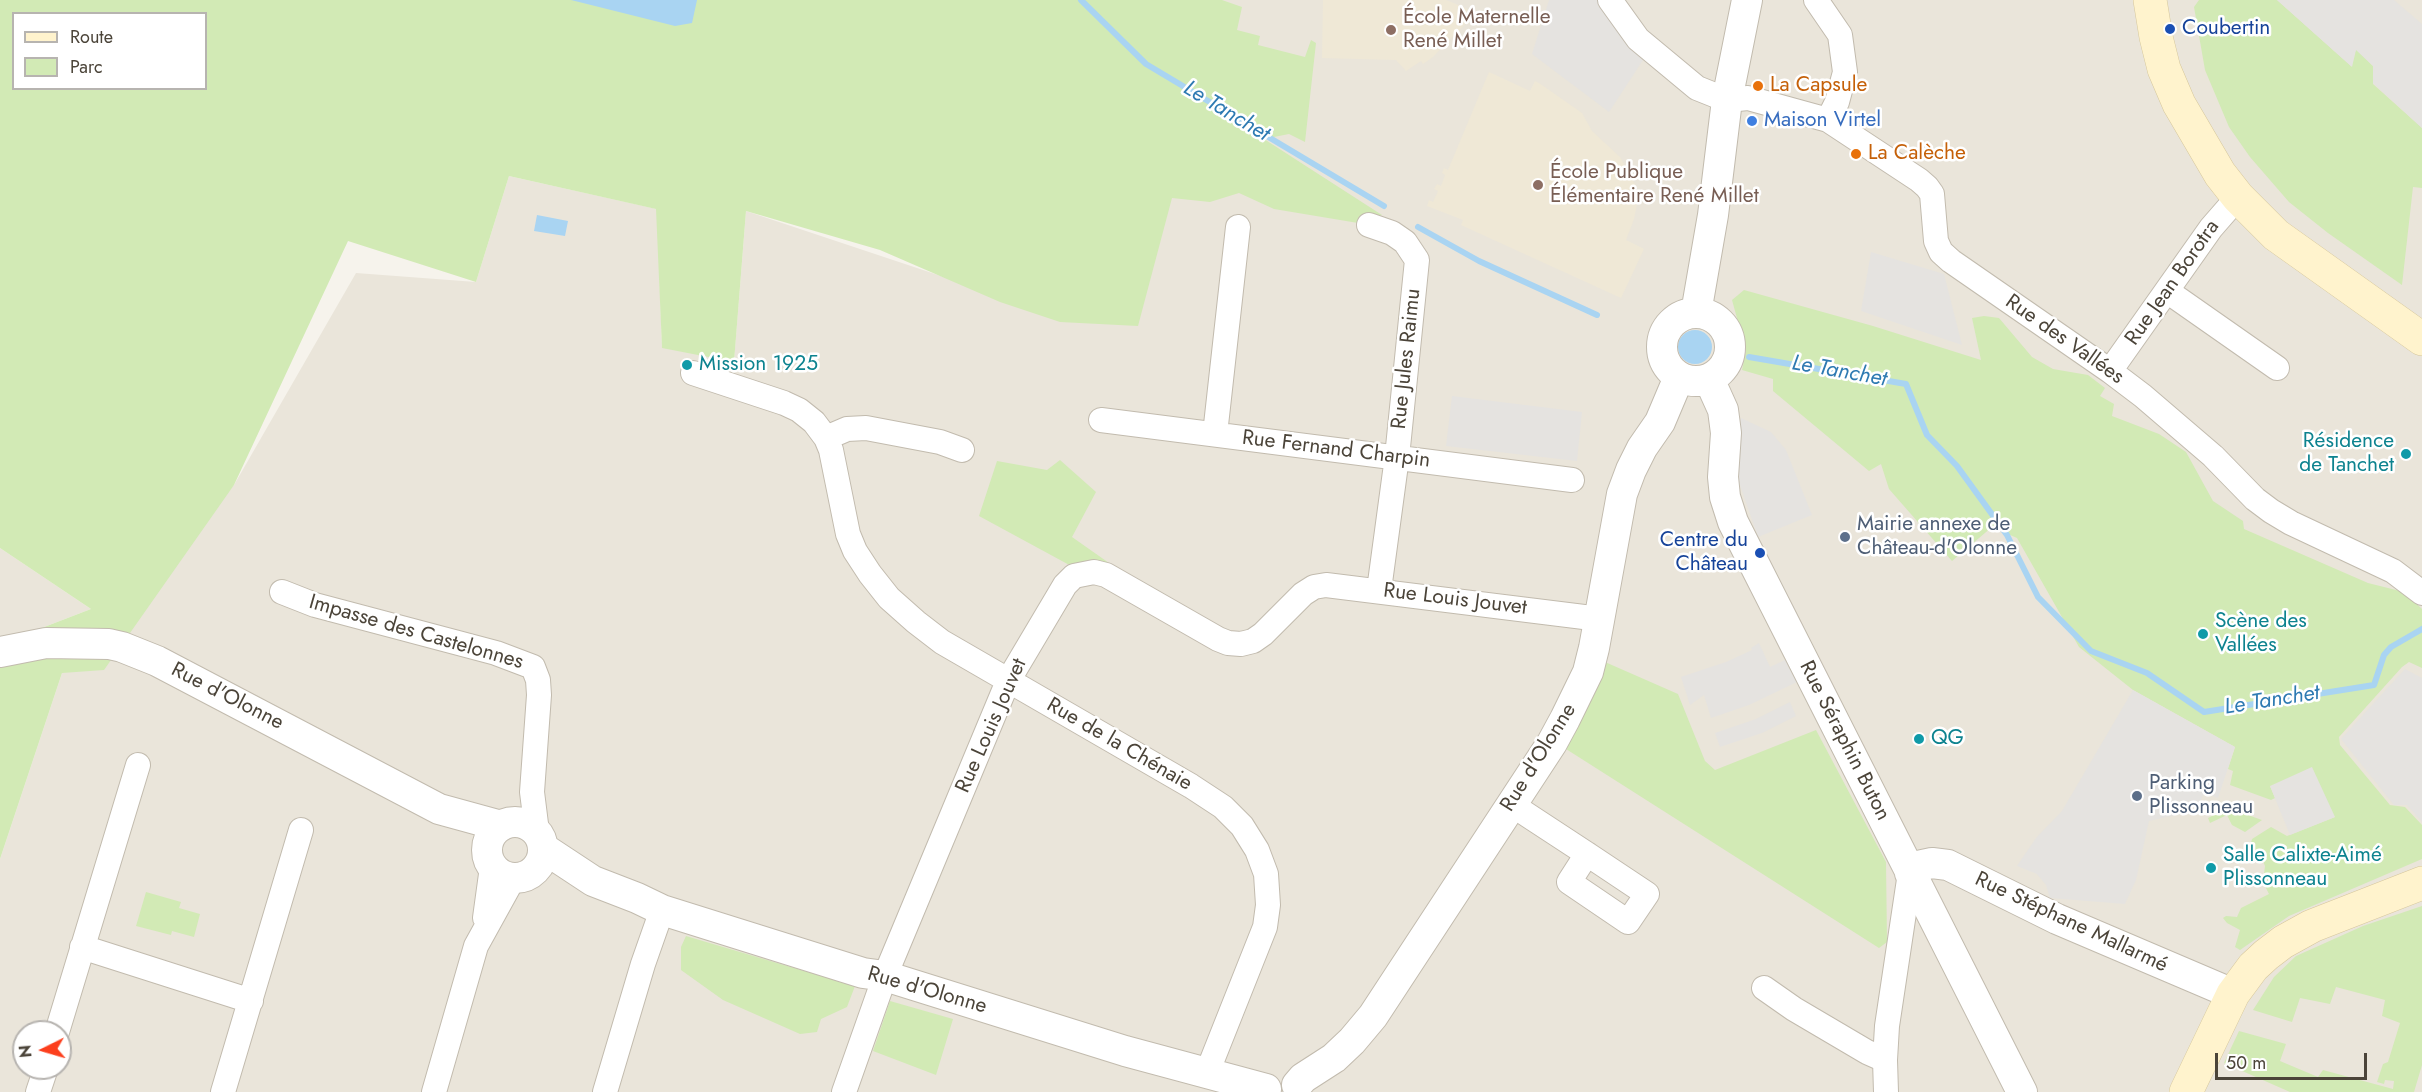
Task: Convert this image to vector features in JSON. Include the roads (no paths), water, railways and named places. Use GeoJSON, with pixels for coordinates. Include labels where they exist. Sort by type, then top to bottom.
{"type":"FeatureCollection","features":[{"type":"Feature","properties":{"kind":"main road"},"geometry":{"type":"LineString","coordinates":[[2150,0],[2164,69],[2179,104],[2204,151],[2238,197],[2296,251],[2422,339]]}},
{"type":"Feature","properties":{"kind":"main road"},"geometry":{"type":"LineString","coordinates":[[2186,1092],[2233,994],[2253,967],[2283,942],[2326,920],[2422,883]]}},
{"type":"Feature","properties":{"kind":"street"},"geometry":{"type":"LineString","coordinates":[[1610,0],[1638,39],[1697,88],[1727,100]]}},
{"type":"Feature","properties":{"kind":"street"},"geometry":{"type":"LineString","coordinates":[[1696,313],[1713,215],[1727,100],[1747,0]]}},
{"type":"Feature","properties":{"kind":"street"},"geometry":{"type":"LineString","coordinates":[[1816,0],[1840,35],[1845,72],[1837,102],[1828,120]]}},
{"type":"Feature","properties":{"kind":"street","name":"Rue des Vallées"},"geometry":{"type":"LineString","coordinates":[[1727,100],[1748,98],[1828,120],[1927,187],[1932,194],[1936,241],[1941,252],[1951,261],[2110,371],[2177,424],[2271,511],[2291,524],[2393,571],[2422,593]]}},
{"type":"Feature","properties":{"kind":"street","name":"Rue Jean Borotra"},"geometry":{"type":"LineString","coordinates":[[2110,371],[2211,228],[2238,197]]}},
{"type":"Feature","properties":{"kind":"street","name":"Rue Jules Raimu"},"geometry":{"type":"LineString","coordinates":[[1370,225],[1392,233],[1405,242],[1417,260],[1379,590]]}},
{"type":"Feature","properties":{"kind":"street"},"geometry":{"type":"LineString","coordinates":[[1215,434],[1238,227]]}},
{"type":"Feature","properties":{"kind":"street"},"geometry":{"type":"LineString","coordinates":[[2167,291],[2277,368]]}},
{"type":"Feature","properties":{"kind":"street"},"geometry":{"type":"LineString","coordinates":[[1696,313],[1708,315],[1718,321],[1729,341],[1729,352],[1719,372],[1709,379],[1699,381],[1679,377],[1670,370],[1664,360],[1662,349],[1667,327],[1675,319],[1685,314],[1696,313]]}},
{"type":"Feature","properties":{"kind":"street","name":"Rue de la Chénaie"},"geometry":{"type":"LineString","coordinates":[[693,373],[784,403],[814,422],[826,438],[831,450],[848,534],[870,574],[889,598],[942,642],[1191,786],[1223,807],[1242,826],[1257,850],[1266,874],[1268,905],[1265,927],[1207,1073]]}},
{"type":"Feature","properties":{"kind":"street","name":"Rue d'Olonne"},"geometry":{"type":"LineString","coordinates":[[1298,1088],[1303,1078],[1334,1058],[1373,1016],[1552,743],[1578,695],[1588,672],[1600,619],[1622,494],[1642,447],[1660,422],[1679,377]]}},
{"type":"Feature","properties":{"kind":"street","name":"Rue Séraphin Buton"},"geometry":{"type":"LineString","coordinates":[[1709,379],[1725,419],[1723,477],[1725,497],[1733,522],[2022,1092]]}},
{"type":"Feature","properties":{"kind":"street","name":"Rue Fernand Charpin"},"geometry":{"type":"LineString","coordinates":[[1101,420],[1572,480]]}},
{"type":"Feature","properties":{"kind":"street"},"geometry":{"type":"LineString","coordinates":[[826,438],[847,429],[866,428],[940,442],[962,450]]}},
{"type":"Feature","properties":{"kind":"street","name":"Rue Louis Jouvet"},"geometry":{"type":"LineString","coordinates":[[844,1092],[885,976],[1008,681],[1065,585],[1080,574],[1094,572],[1106,575],[1218,639],[1241,644],[1253,641],[1263,634],[1303,594],[1314,587],[1326,585],[1600,619]]}},
{"type":"Feature","properties":{"kind":"street","name":"Impasse des Castelonnes"},"geometry":{"type":"LineString","coordinates":[[282,592],[315,605],[496,653],[533,668],[538,680],[539,695],[532,792],[524,832]]}},
{"type":"Feature","properties":{"kind":"street","name":"Rue d'Olonne"},"geometry":{"type":"LineString","coordinates":[[0,652],[46,643],[109,644],[122,647],[157,661],[439,809],[524,832],[593,881]]}},
{"type":"Feature","properties":{"kind":"street"},"geometry":{"type":"LineString","coordinates":[[61,1020],[138,765]]}},
{"type":"Feature","properties":{"kind":"street"},"geometry":{"type":"LineString","coordinates":[[1512,804],[1587,854]]}},
{"type":"Feature","properties":{"kind":"street","name":"Rue d'Olonne"},"geometry":{"type":"LineString","coordinates":[[439,809],[505,868],[593,881],[662,910],[863,973],[885,976],[1125,1051],[1266,1090],[1271,1081],[1281,1077],[1293,1080],[1298,1088]]}},
{"type":"Feature","properties":{"kind":"street"},"geometry":{"type":"LineString","coordinates":[[223,1092],[301,830]]}},
{"type":"Feature","properties":{"kind":"street"},"geometry":{"type":"LineString","coordinates":[[434,1092],[462,990],[505,868],[490,835],[524,832],[540,864],[505,868]]}},
{"type":"Feature","properties":{"kind":"street","name":"Rue Stéphane Mallarmé"},"geometry":{"type":"LineString","coordinates":[[1910,873],[1918,866],[1932,863],[1948,865],[2057,919],[2233,994]]}},
{"type":"Feature","properties":{"kind":"street"},"geometry":{"type":"LineString","coordinates":[[1886,1092],[1885,1060],[1910,873]]}},
{"type":"Feature","properties":{"kind":"street"},"geometry":{"type":"LineString","coordinates":[[605,1092],[643,964],[662,910]]}},
{"type":"Feature","properties":{"kind":"street"},"geometry":{"type":"LineString","coordinates":[[1897,959],[1910,936],[1932,916]]}},
{"type":"Feature","properties":{"kind":"street"},"geometry":{"type":"LineString","coordinates":[[82,947],[251,1001]]}},
{"type":"Feature","properties":{"kind":"street"},"geometry":{"type":"LineString","coordinates":[[1764,988],[1873,1056],[1885,1060]]}},
{"type":"Feature","properties":{"kind":"water"},"geometry":{"type":"Polygon","coordinates":[[[571,0],[697,0],[692,23],[675,26],[571,0]]]}},
{"type":"Feature","properties":{"kind":"water"},"geometry":{"type":"Polygon","coordinates":[[[537,215],[568,221],[565,236],[534,231],[537,215]]]}},
{"type":"Feature","properties":{"kind":"water"},"geometry":{"type":"Polygon","coordinates":[[[1695,330],[1707,335],[1712,347],[1707,359],[1695,364],[1683,359],[1678,347],[1683,335],[1695,330]]]}},
{"type":"Feature","properties":{"kind":"waterway","name":"Le Tanchet"},"geometry":{"type":"LineString","coordinates":[[1081,0],[1146,64],[1384,206]]}},
{"type":"Feature","properties":{"kind":"waterway","name":"Le Tanchet"},"geometry":{"type":"LineString","coordinates":[[1418,227],[1479,261],[1597,315]]}},
{"type":"Feature","properties":{"kind":"waterway","name":"Le Tanchet"},"geometry":{"type":"LineString","coordinates":[[1749,357],[1906,384],[1927,435],[1957,466],[2007,535],[2038,597],[2091,651],[2147,673],[2204,712],[2374,685],[2384,655],[2391,647],[2422,629]]}},
{"type":"Feature","properties":{"kind":"place","name":"Coubertin"},"geometry":{"type":"Point","coordinates":[2170,29]}},
{"type":"Feature","properties":{"kind":"place","name":"École Maternelle René Millet"},"geometry":{"type":"Point","coordinates":[1391,30]}},
{"type":"Feature","properties":{"kind":"place","name":"La Capsule"},"geometry":{"type":"Point","coordinates":[1758,86]}},
{"type":"Feature","properties":{"kind":"place","name":"Maison Virtel"},"geometry":{"type":"Point","coordinates":[1752,121]}},
{"type":"Feature","properties":{"kind":"place","name":"La Calèche"},"geometry":{"type":"Point","coordinates":[1856,154]}},
{"type":"Feature","properties":{"kind":"place","name":"École Publique Élémentaire René Millet"},"geometry":{"type":"Point","coordinates":[1538,185]}},
{"type":"Feature","properties":{"kind":"place","name":"Mission 1925"},"geometry":{"type":"Point","coordinates":[687,365]}},
{"type":"Feature","properties":{"kind":"place","name":"Résidence de Tanchet"},"geometry":{"type":"Point","coordinates":[2406,454]}},
{"type":"Feature","properties":{"kind":"place","name":"Mairie annexe de Château-d'Olonne"},"geometry":{"type":"Point","coordinates":[1845,537]}},
{"type":"Feature","properties":{"kind":"place","name":"Centre du Château"},"geometry":{"type":"Point","coordinates":[1760,553]}},
{"type":"Feature","properties":{"kind":"place","name":"Scène des Vallées"},"geometry":{"type":"Point","coordinates":[2203,634]}},
{"type":"Feature","properties":{"kind":"place","name":"QG"},"geometry":{"type":"Point","coordinates":[1919,739]}},
{"type":"Feature","properties":{"kind":"place","name":"Parking Plissonneau"},"geometry":{"type":"Point","coordinates":[2137,796]}},
{"type":"Feature","properties":{"kind":"place","name":"Salle Calixte-Aimé Plissonneau"},"geometry":{"type":"Point","coordinates":[2211,868]}}]}
